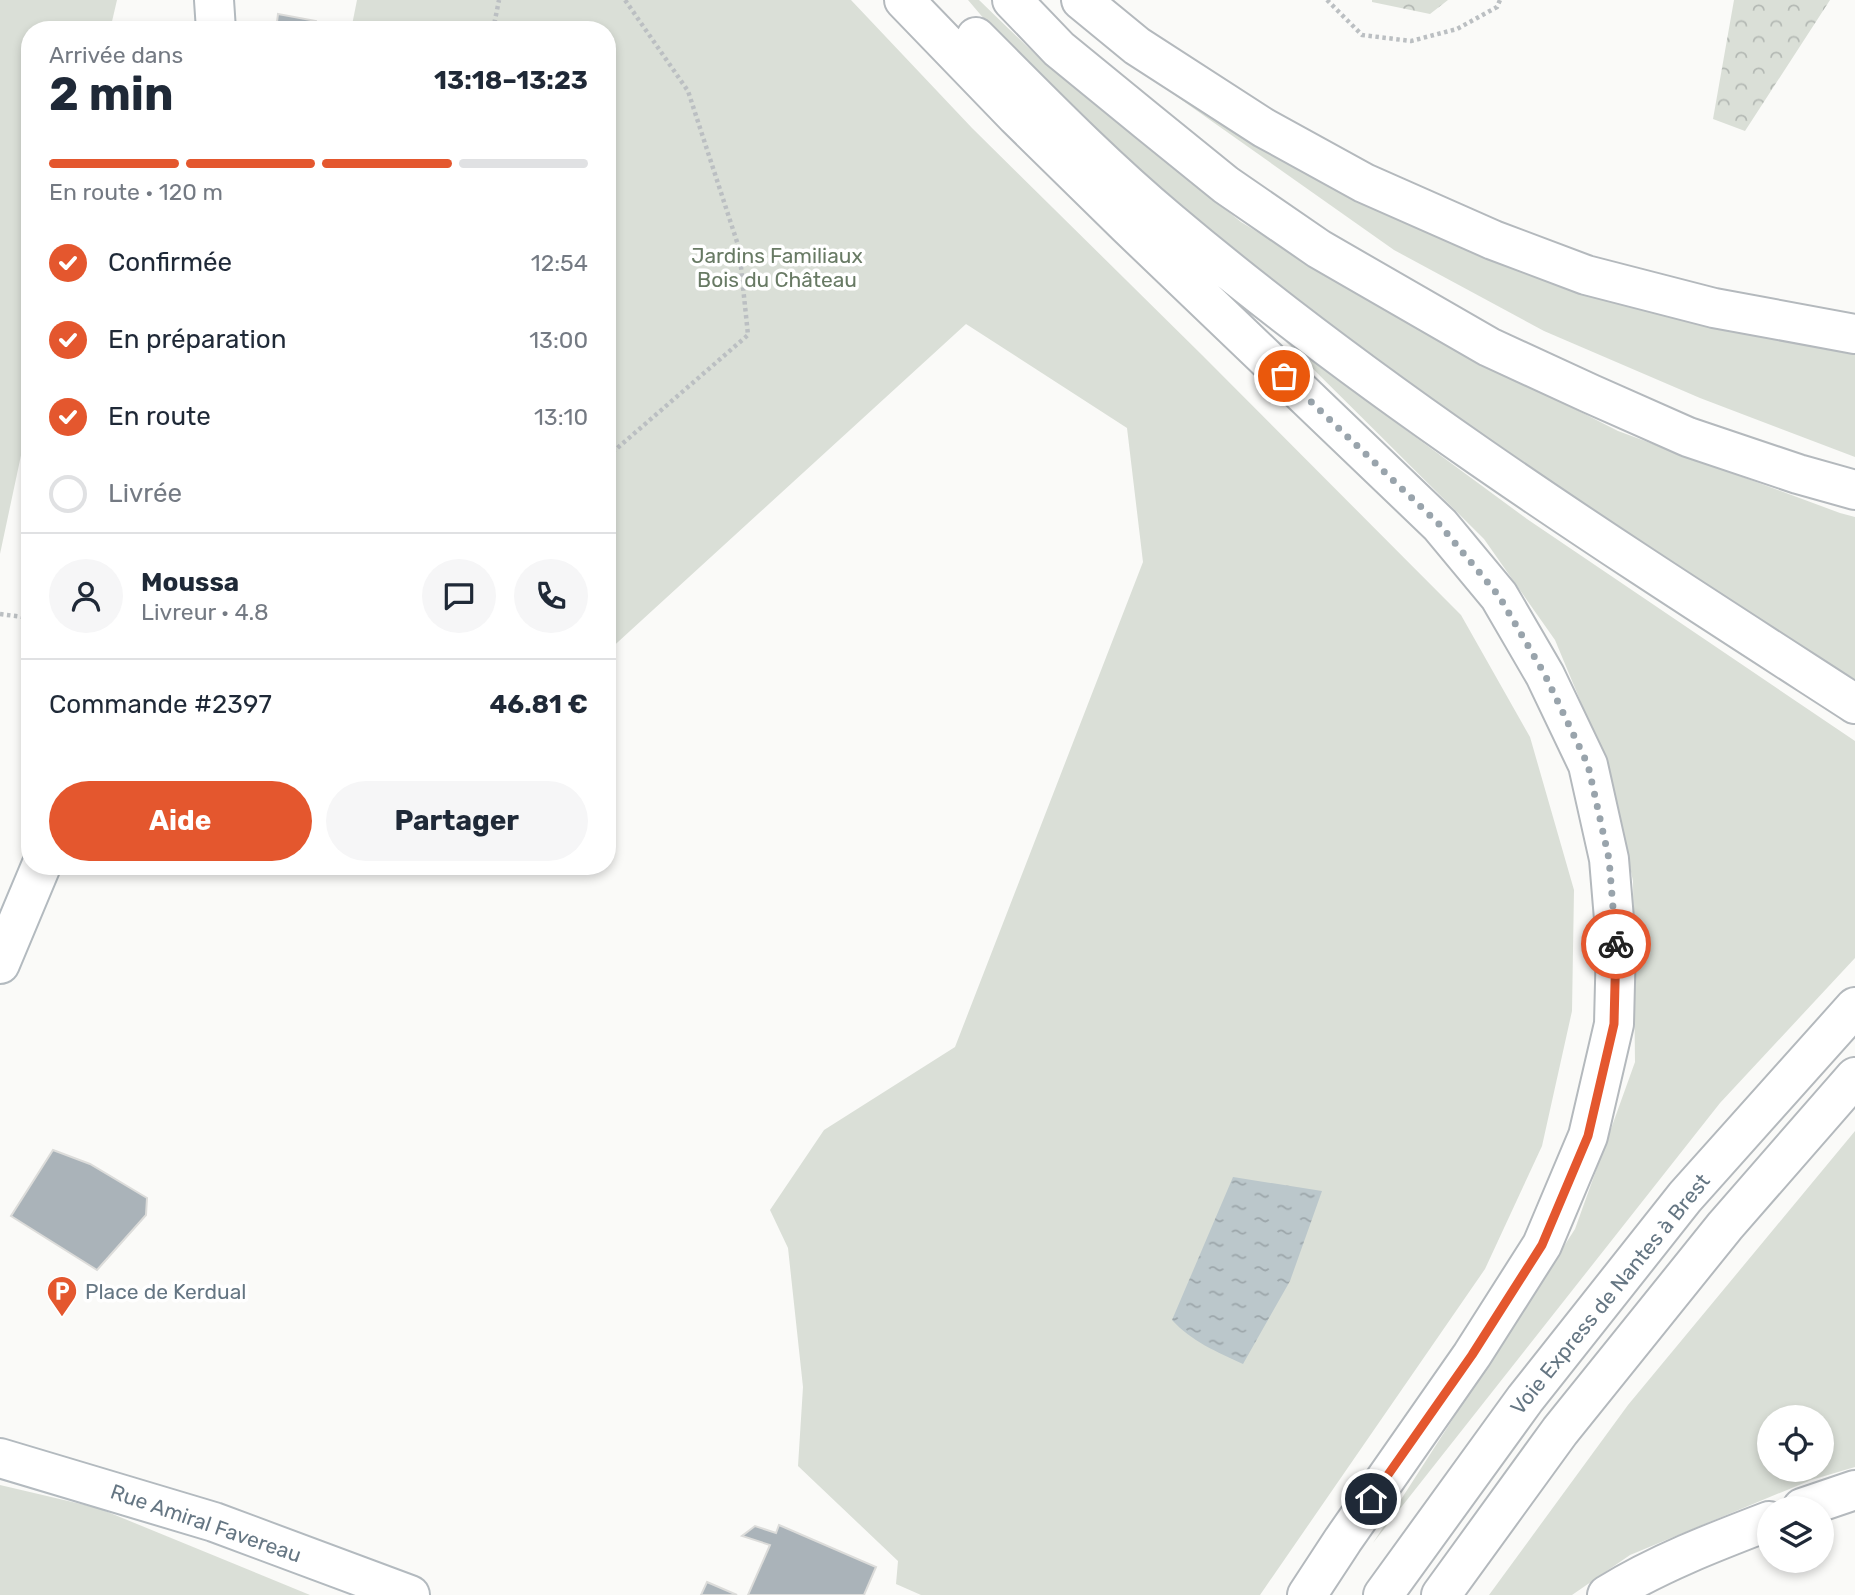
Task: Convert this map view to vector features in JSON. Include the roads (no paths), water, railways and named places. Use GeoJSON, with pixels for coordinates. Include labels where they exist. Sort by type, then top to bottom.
{"type":"FeatureCollection","features":[{"type":"Feature","properties":{"kind":"main road"},"geometry":{"type":"LineString","coordinates":[[214,0],[215,21]]}},
{"type":"Feature","properties":{"kind":"main road"},"geometry":{"type":"LineString","coordinates":[[904,0],[1016,116],[1128,226],[1440,525],[1499,596],[1545,675],[1588,765],[1609,859],[1616,943],[1614,1024],[1588,1136],[1542,1245],[1472,1355],[1307,1595]]}},
{"type":"Feature","properties":{"kind":"main road"},"geometry":{"type":"LineString","coordinates":[[941,0],[1064,125],[1159,212],[1295,322],[1428,422],[1855,704]]}},
{"type":"Feature","properties":{"kind":"main road"},"geometry":{"type":"LineString","coordinates":[[1012,0],[1059,48],[1147,121],[1226,185],[1319,249],[1489,347],[1591,394],[1688,437],[1855,490]]}},
{"type":"Feature","properties":{"kind":"main road"},"geometry":{"type":"LineString","coordinates":[[1081,0],[1137,46],[1264,128],[1364,183],[1493,240],[1586,275],[1714,308],[1855,334]]}},
{"type":"Feature","properties":{"kind":"main road"},"geometry":{"type":"LineString","coordinates":[[0,964],[37,875]]}},
{"type":"Feature","properties":{"kind":"main road","name":"Voie Express de Nantes à Brest"},"geometry":{"type":"LineString","coordinates":[[1383,1595],[1525,1399],[1677,1208],[1855,1007]]}},
{"type":"Feature","properties":{"kind":"main road"},"geometry":{"type":"LineString","coordinates":[[1441,1595],[1578,1409],[1725,1226],[1855,1077]]}},
{"type":"Feature","properties":{"kind":"main road","name":"Rue Amiral Favereau"},"geometry":{"type":"LineString","coordinates":[[5,1455],[215,1522],[410,1595]]}},
{"type":"Feature","properties":{"kind":"main road"},"geometry":{"type":"LineString","coordinates":[[1834,1497],[1855,1490]]}},
{"type":"Feature","properties":{"kind":"main road"},"geometry":{"type":"LineString","coordinates":[[1607,1595],[1630,1581],[1757,1526]]}},
{"type":"Feature","properties":{"kind":"water"},"geometry":{"type":"Polygon","coordinates":[[[1233,1177],[1322,1191],[1290,1281],[1243,1364],[1196,1340],[1172,1320],[1233,1177]]]}},
{"type":"Feature","properties":{"kind":"place","name":"Place de Kerdual"},"geometry":{"type":"Point","coordinates":[62,1318]}},
{"type":"Feature","properties":{"kind":"park label","name":"Jardins Familiaux Bois du Château"},"geometry":{"type":"Point","coordinates":[777,267]}}]}
